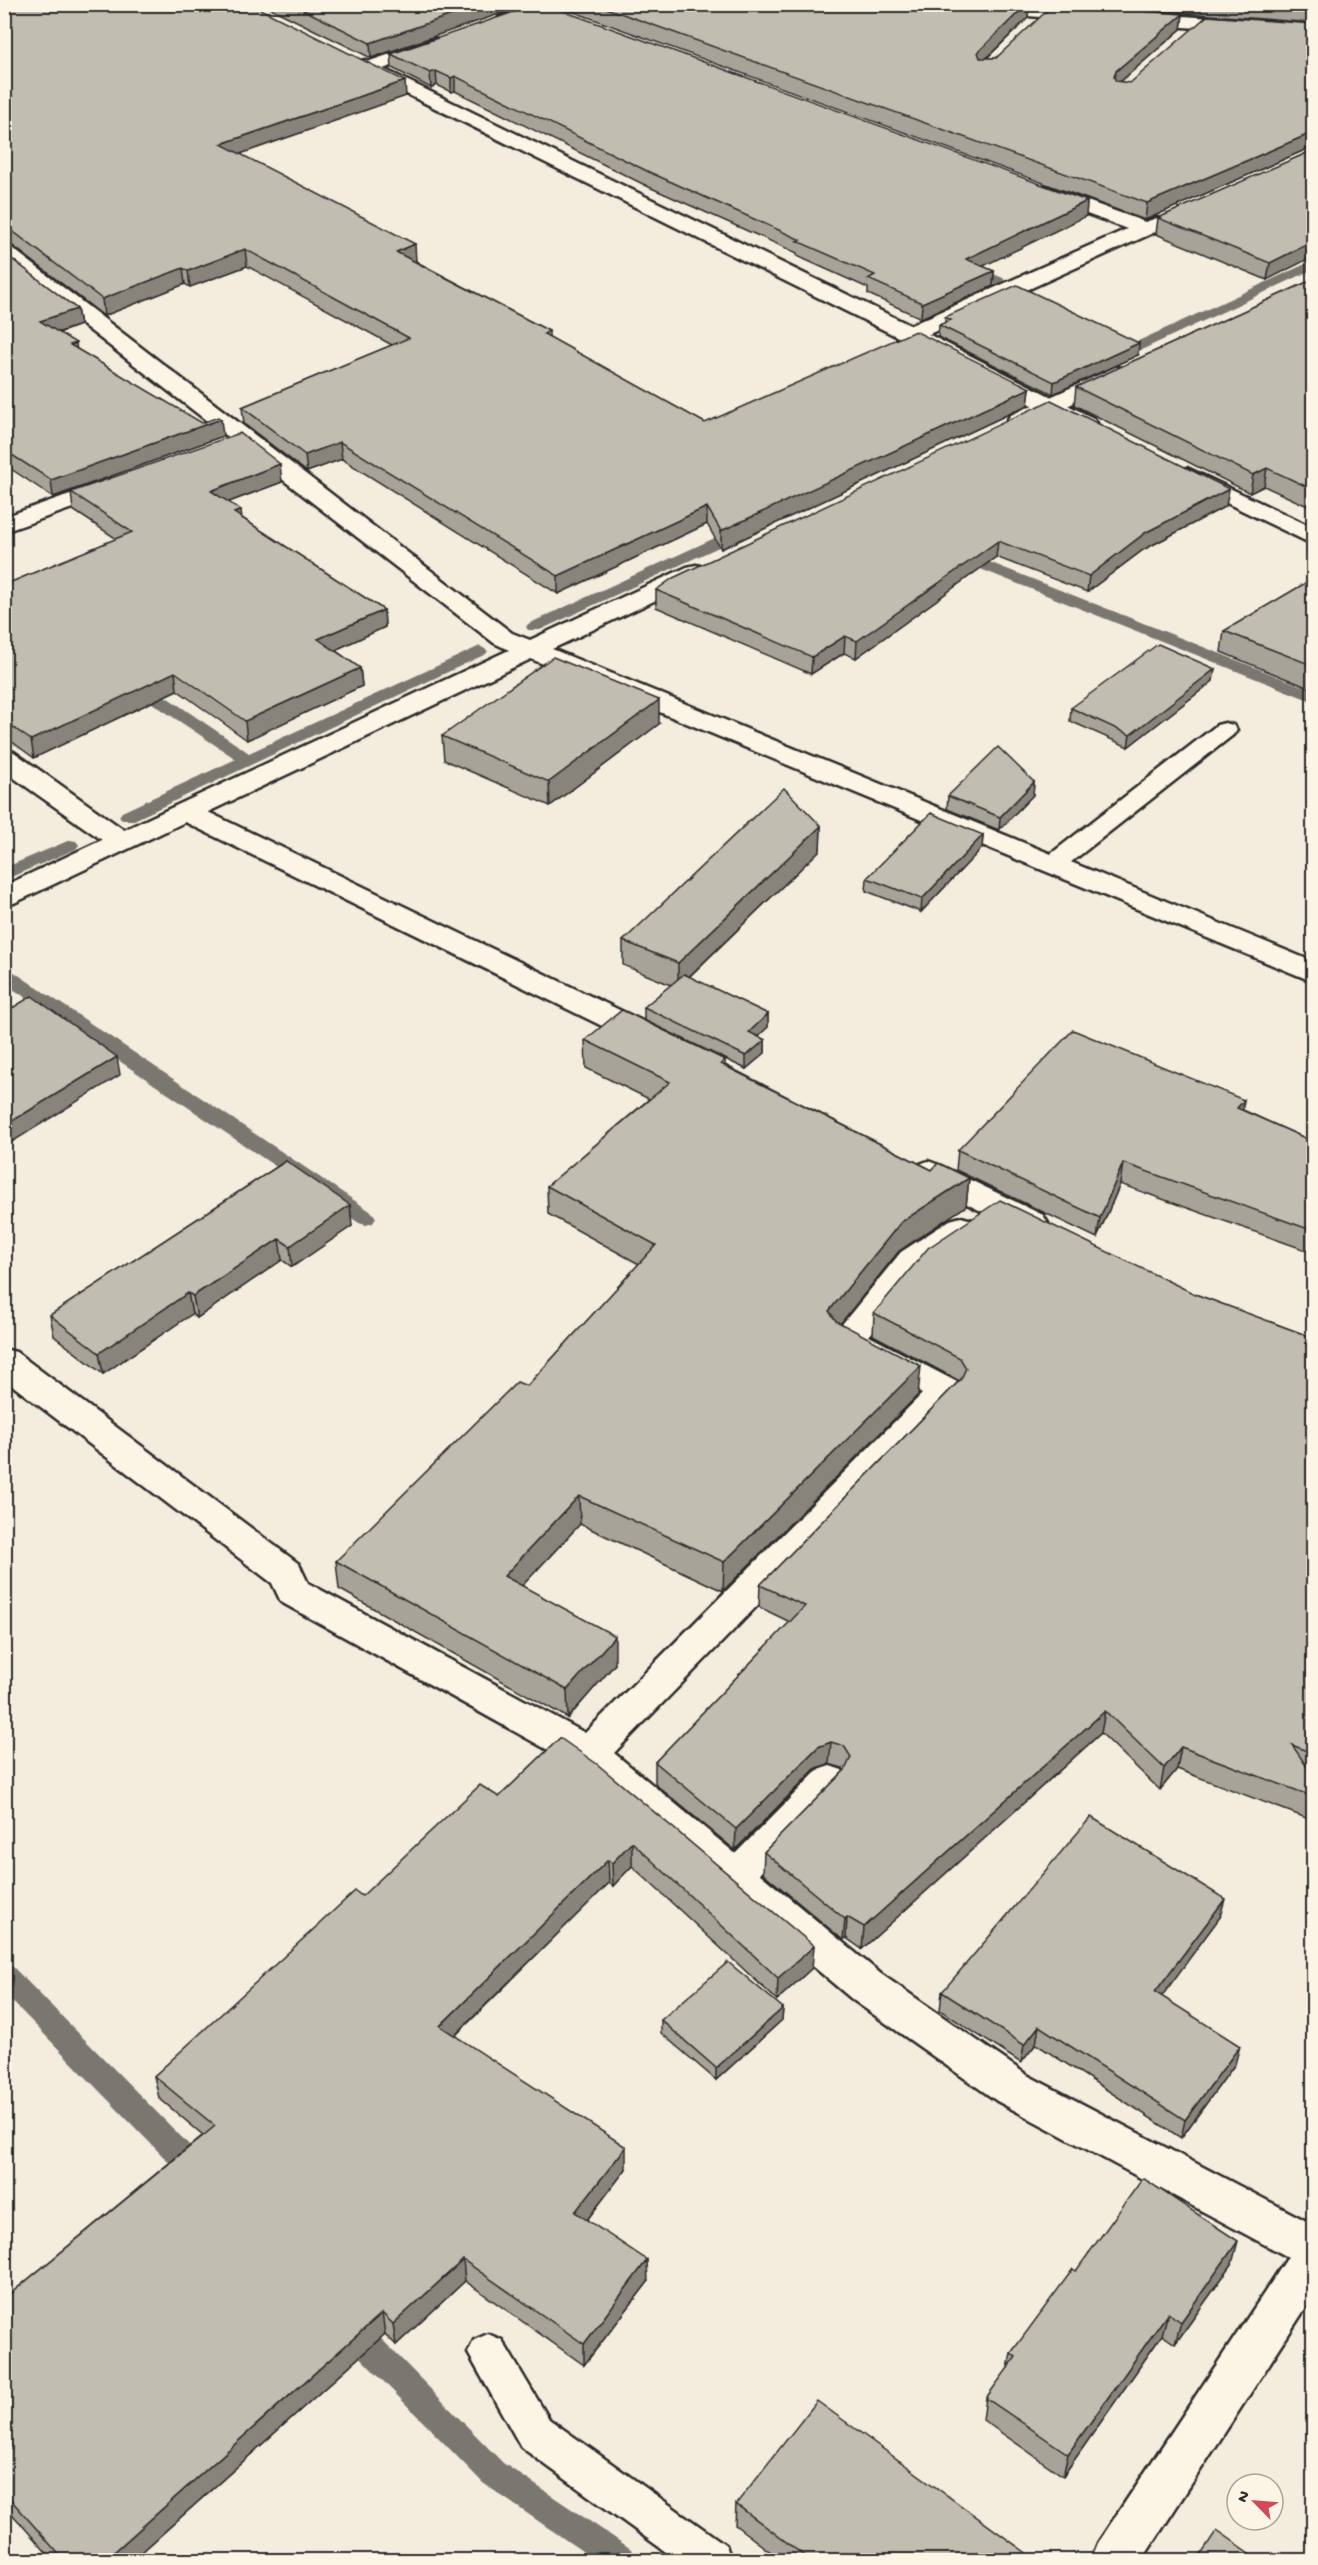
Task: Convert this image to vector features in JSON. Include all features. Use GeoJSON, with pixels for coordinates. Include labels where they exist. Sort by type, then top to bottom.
{"type":"FeatureCollection","features":[{"type":"Feature","properties":{"kind":"street"},"geometry":{"type":"LineString","coordinates":[[951,4],[1111,16],[1179,30],[1201,23],[1314,30]]}},
{"type":"Feature","properties":{"kind":"street"},"geometry":{"type":"LineString","coordinates":[[1179,30],[1220,4]]}},
{"type":"Feature","properties":{"kind":"street"},"geometry":{"type":"LineString","coordinates":[[488,27],[554,10]]}},
{"type":"Feature","properties":{"kind":"street"},"geometry":{"type":"LineString","coordinates":[[368,68],[455,38]]}},
{"type":"Feature","properties":{"kind":"street"},"geometry":{"type":"LineString","coordinates":[[347,57],[910,334],[1102,432]]}},
{"type":"Feature","properties":{"kind":"street"},"geometry":{"type":"LineString","coordinates":[[1023,184],[1146,229]]}},
{"type":"Feature","properties":{"kind":"street"},"geometry":{"type":"LineString","coordinates":[[910,334],[1177,215]]}},
{"type":"Feature","properties":{"kind":"street"},"geometry":{"type":"LineString","coordinates":[[4,253],[234,443],[503,638],[1314,973]]}},
{"type":"Feature","properties":{"kind":"street"},"geometry":{"type":"LineString","coordinates":[[995,431],[1134,366]]}},
{"type":"Feature","properties":{"kind":"street"},"geometry":{"type":"LineString","coordinates":[[1166,464],[1314,538]]}},
{"type":"Feature","properties":{"kind":"street"},"geometry":{"type":"LineString","coordinates":[[4,525],[136,478]]}},
{"type":"Feature","properties":{"kind":"street"},"geometry":{"type":"LineString","coordinates":[[4,897],[714,564]]}},
{"type":"Feature","properties":{"kind":"street"},"geometry":{"type":"LineString","coordinates":[[4,758],[122,842]]}},
{"type":"Feature","properties":{"kind":"street"},"geometry":{"type":"LineString","coordinates":[[186,812],[682,1053]]}},
{"type":"Feature","properties":{"kind":"street"},"geometry":{"type":"LineString","coordinates":[[898,1158],[1058,1235]]}},
{"type":"Feature","properties":{"kind":"street"},"geometry":{"type":"LineString","coordinates":[[589,1754],[945,1391],[847,1339],[913,1260],[995,1205]]}},
{"type":"Feature","properties":{"kind":"street"},"geometry":{"type":"LineString","coordinates":[[4,1361],[286,1574],[294,1592],[589,1754],[867,1987],[1012,2088],[1312,2261],[1115,2560]]}},
{"type":"Feature","properties":{"kind":"lane"},"geometry":{"type":"LineString","coordinates":[[1030,28],[1047,12]]}},
{"type":"Feature","properties":{"kind":"lane"},"geometry":{"type":"LineString","coordinates":[[1052,865],[1225,730]]}},
{"type":"Feature","properties":{"kind":"lane"},"geometry":{"type":"LineString","coordinates":[[735,1876],[830,1780]]}},
{"type":"Feature","properties":{"kind":"lane"},"geometry":{"type":"LineString","coordinates":[[488,2353],[535,2433],[711,2560]]}},
{"type":"Feature","properties":{"kind":"building"},"geometry":{"type":"Polygon","coordinates":[[[4,4],[250,4],[405,81],[221,144],[415,244],[396,252],[549,331],[544,334],[705,423],[915,331],[1030,388],[721,531],[707,507],[558,576],[340,442],[305,455],[242,407],[409,338],[245,249],[188,271],[183,268],[102,299],[11,230],[4,229],[4,4]]]}},
{"type":"Feature","properties":{"kind":"building"},"geometry":{"type":"Polygon","coordinates":[[[292,4],[483,4],[370,43],[292,4]]]}},
{"type":"Feature","properties":{"kind":"building"},"geometry":{"type":"Polygon","coordinates":[[[537,4],[544,4],[1087,201],[966,259],[994,271],[922,303],[868,279],[875,275],[649,172],[455,76],[451,78],[436,71],[430,73],[391,54],[537,4]]]}},
{"type":"Feature","properties":{"kind":"building"},"geometry":{"type":"Polygon","coordinates":[[[595,4],[1027,4],[978,52],[980,58],[996,58],[1053,5],[1183,14],[1116,71],[1114,77],[1116,81],[1130,83],[1207,16],[1314,24],[1314,132],[1147,203],[595,4]]]}},
{"type":"Feature","properties":{"kind":"building"},"geometry":{"type":"Polygon","coordinates":[[[1274,4],[1314,4],[1314,7],[1274,4]]]}},
{"type":"Feature","properties":{"kind":"building"},"geometry":{"type":"Polygon","coordinates":[[[1314,150],[1314,241],[1270,263],[1158,218],[1314,150]]]}},
{"type":"Feature","properties":{"kind":"building"},"geometry":{"type":"Polygon","coordinates":[[[4,253],[77,309],[40,321],[76,343],[70,345],[202,423],[218,417],[221,419],[51,480],[4,450],[4,253]]]}},
{"type":"Feature","properties":{"kind":"building"},"geometry":{"type":"Polygon","coordinates":[[[1314,279],[1314,490],[1267,468],[1253,475],[1076,387],[1314,279]]]}},
{"type":"Feature","properties":{"kind":"building"},"geometry":{"type":"Polygon","coordinates":[[[1017,285],[1139,343],[1054,382],[939,325],[951,320],[945,317],[1017,285]]]}},
{"type":"Feature","properties":{"kind":"building"},"geometry":{"type":"Polygon","coordinates":[[[1051,400],[1229,489],[1145,533],[1089,576],[998,541],[857,641],[845,636],[812,657],[656,590],[673,578],[1051,400]]]}},
{"type":"Feature","properties":{"kind":"building"},"geometry":{"type":"Polygon","coordinates":[[[240,433],[280,464],[211,491],[241,510],[234,513],[384,610],[318,639],[360,668],[245,721],[175,672],[31,740],[4,721],[4,585],[132,532],[71,492],[240,433]]]}},
{"type":"Feature","properties":{"kind":"building"},"geometry":{"type":"Polygon","coordinates":[[[1314,578],[1314,666],[1224,631],[1314,578]]]}},
{"type":"Feature","properties":{"kind":"building"},"geometry":{"type":"Polygon","coordinates":[[[1158,644],[1215,669],[1130,735],[1071,708],[1158,644]]]}},
{"type":"Feature","properties":{"kind":"building"},"geometry":{"type":"Polygon","coordinates":[[[553,657],[659,700],[549,782],[442,736],[553,657]]]}},
{"type":"Feature","properties":{"kind":"building"},"geometry":{"type":"Polygon","coordinates":[[[998,747],[1034,782],[1000,817],[948,796],[998,747]]]}},
{"type":"Feature","properties":{"kind":"building"},"geometry":{"type":"Polygon","coordinates":[[[784,788],[821,826],[678,963],[623,941],[784,788]]]}},
{"type":"Feature","properties":{"kind":"building"},"geometry":{"type":"Polygon","coordinates":[[[931,813],[983,835],[922,899],[867,878],[931,813]]]}},
{"type":"Feature","properties":{"kind":"building"},"geometry":{"type":"Polygon","coordinates":[[[684,974],[768,1014],[749,1032],[765,1040],[746,1056],[644,1007],[684,974]]]}},
{"type":"Feature","properties":{"kind":"building"},"geometry":{"type":"Polygon","coordinates":[[[32,996],[117,1057],[4,1126],[4,1013],[32,996]]]}},
{"type":"Feature","properties":{"kind":"building"},"geometry":{"type":"Polygon","coordinates":[[[622,1010],[725,1060],[721,1064],[932,1170],[938,1163],[969,1178],[901,1222],[829,1311],[836,1321],[921,1366],[724,1562],[579,1496],[504,1576],[615,1636],[567,1690],[336,1561],[517,1382],[527,1386],[656,1245],[547,1186],[670,1082],[585,1040],[622,1010]]]}},
{"type":"Feature","properties":{"kind":"building"},"geometry":{"type":"Polygon","coordinates":[[[1073,1030],[1244,1100],[1237,1108],[1314,1142],[1314,1231],[1123,1163],[1100,1218],[958,1150],[1073,1030]]]}},
{"type":"Feature","properties":{"kind":"building"},"geometry":{"type":"Polygon","coordinates":[[[286,1161],[350,1205],[290,1246],[279,1239],[193,1296],[188,1293],[99,1353],[50,1315],[286,1161]]]}},
{"type":"Feature","properties":{"kind":"building"},"geometry":{"type":"Polygon","coordinates":[[[1000,1200],[1195,1294],[1314,1338],[1314,1754],[1292,1745],[1314,1777],[1314,1797],[1181,1747],[1164,1768],[1105,1711],[864,1927],[847,1917],[845,1919],[764,1852],[845,1770],[851,1757],[844,1746],[831,1742],[818,1747],[736,1829],[655,1762],[805,1606],[760,1585],[961,1379],[966,1368],[960,1358],[874,1313],[928,1248],[1000,1200]]]}},
{"type":"Feature","properties":{"kind":"building"},"geometry":{"type":"Polygon","coordinates":[[[560,1738],[597,1764],[814,1946],[778,1978],[632,1842],[612,1863],[608,1860],[440,2026],[626,2147],[575,2212],[647,2260],[584,2344],[463,2260],[393,2324],[382,2313],[105,2560],[64,2560],[4,2492],[4,2299],[215,2126],[154,2076],[355,1891],[362,1896],[480,1785],[499,1797],[560,1738]]]}},
{"type":"Feature","properties":{"kind":"building"},"geometry":{"type":"Polygon","coordinates":[[[1091,1817],[1225,1899],[1155,1992],[1240,2046],[1185,2120],[1039,2026],[1024,2045],[942,1992],[1091,1817]]]}},
{"type":"Feature","properties":{"kind":"building"},"geometry":{"type":"Polygon","coordinates":[[[728,1962],[783,2008],[716,2068],[661,2020],[728,1962]]]}},
{"type":"Feature","properties":{"kind":"building"},"geometry":{"type":"Polygon","coordinates":[[[1143,2178],[1238,2241],[1181,2322],[1168,2313],[1068,2454],[986,2398],[1016,2357],[1011,2353],[1073,2269],[1076,2271],[1143,2178]]]}},
{"type":"Feature","properties":{"kind":"building"},"geometry":{"type":"Polygon","coordinates":[[[817,2401],[1036,2560],[810,2560],[736,2504],[817,2401]]]}},
{"type":"Feature","properties":{"kind":"building"},"geometry":{"type":"Polygon","coordinates":[[[1217,2530],[1260,2560],[1197,2560],[1217,2530]]]}},
{"type":"Feature","properties":{"kind":"waterway"},"geometry":{"type":"LineString","coordinates":[[1115,357],[1314,264]]}},
{"type":"Feature","properties":{"kind":"waterway"},"geometry":{"type":"LineString","coordinates":[[967,267],[998,281]]}},
{"type":"Feature","properties":{"kind":"waterway"},"geometry":{"type":"LineString","coordinates":[[534,627],[743,530]]}},
{"type":"Feature","properties":{"kind":"waterway"},"geometry":{"type":"LineString","coordinates":[[959,555],[1314,697]]}},
{"type":"Feature","properties":{"kind":"waterway"},"geometry":{"type":"LineString","coordinates":[[248,760],[480,651]]}},
{"type":"Feature","properties":{"kind":"waterway"},"geometry":{"type":"LineString","coordinates":[[134,683],[248,760]]}},
{"type":"Feature","properties":{"kind":"waterway"},"geometry":{"type":"LineString","coordinates":[[128,816],[248,760]]}},
{"type":"Feature","properties":{"kind":"waterway"},"geometry":{"type":"LineString","coordinates":[[4,875],[70,845]]}},
{"type":"Feature","properties":{"kind":"waterway"},"geometry":{"type":"LineString","coordinates":[[4,974],[366,1218]]}},
{"type":"Feature","properties":{"kind":"waterway"},"geometry":{"type":"LineString","coordinates":[[4,1975],[199,2174]]}},
{"type":"Feature","properties":{"kind":"waterway"},"geometry":{"type":"LineString","coordinates":[[350,2327],[493,2473],[620,2560]]}}]}
